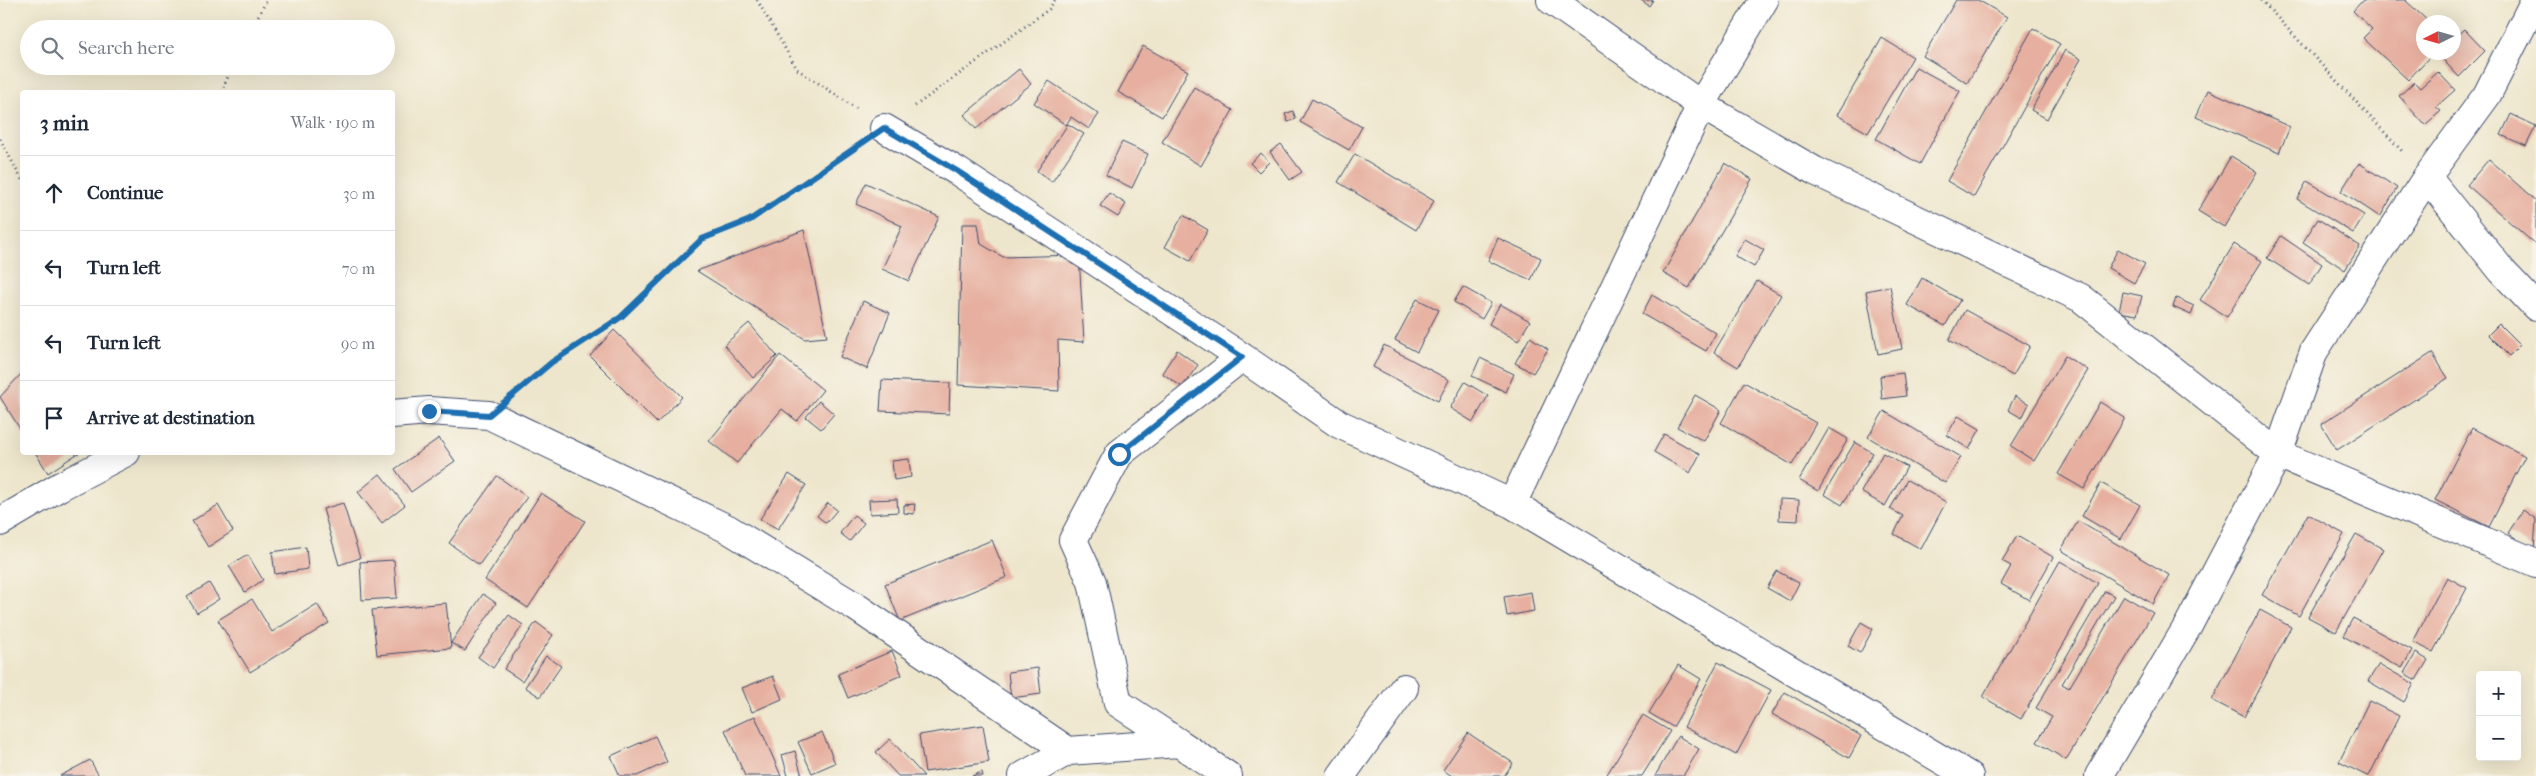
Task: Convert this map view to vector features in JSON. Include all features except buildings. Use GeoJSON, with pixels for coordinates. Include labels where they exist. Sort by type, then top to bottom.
{"type":"FeatureCollection","features":[{"type":"Feature","properties":{"kind":"street"},"geometry":{"type":"LineString","coordinates":[[1552,0],[1701,105],[1815,171],[2081,298],[2278,454],[2536,563]]}},
{"type":"Feature","properties":{"kind":"street"},"geometry":{"type":"LineString","coordinates":[[1512,504],[1701,105],[1764,0]]}},
{"type":"Feature","properties":{"kind":"street"},"geometry":{"type":"LineString","coordinates":[[2099,776],[2189,624],[2278,454],[2314,351],[2427,177],[2486,95],[2535,0]]}},
{"type":"Feature","properties":{"kind":"street"},"geometry":{"type":"LineString","coordinates":[[884,128],[957,171],[1242,357],[1339,424],[1512,504],[1968,776]]}},
{"type":"Feature","properties":{"kind":"street"},"geometry":{"type":"LineString","coordinates":[[2427,177],[2502,271],[2536,307]]}},
{"type":"Feature","properties":{"kind":"street"},"geometry":{"type":"LineString","coordinates":[[1228,776],[1118,702],[1092,582],[1073,540],[1119,454],[1242,357]]}},
{"type":"Feature","properties":{"kind":"street"},"geometry":{"type":"LineString","coordinates":[[395,414],[429,411],[489,415],[728,529],[856,607],[1068,750]]}},
{"type":"Feature","properties":{"kind":"street"},"geometry":{"type":"LineString","coordinates":[[0,522],[59,487],[120,455]]}},
{"type":"Feature","properties":{"kind":"street"},"geometry":{"type":"LineString","coordinates":[[1341,776],[1404,688]]}},
{"type":"Feature","properties":{"kind":"street"},"geometry":{"type":"LineString","coordinates":[[1024,776],[1068,750],[1179,743]]}},
{"type":"Feature","properties":{"kind":"path"},"geometry":{"type":"LineString","coordinates":[[256,20],[267,0]]}},
{"type":"Feature","properties":{"kind":"path"},"geometry":{"type":"LineString","coordinates":[[757,0],[797,69],[884,128]]}},
{"type":"Feature","properties":{"kind":"path"},"geometry":{"type":"LineString","coordinates":[[489,415],[552,362],[621,317],[702,239],[750,220],[884,128],[1049,9],[1055,0]]}},
{"type":"Feature","properties":{"kind":"path"},"geometry":{"type":"LineString","coordinates":[[2261,0],[2427,177]]}},
{"type":"Feature","properties":{"kind":"path"},"geometry":{"type":"LineString","coordinates":[[222,90],[229,75]]}},
{"type":"Feature","properties":{"kind":"path"},"geometry":{"type":"LineString","coordinates":[[0,139],[20,176]]}},
{"type":"Feature","properties":{"kind":"route"},"geometry":{"type":"LineString","coordinates":[[429,411],[489,415],[552,362],[621,317],[702,239],[750,220],[884,128],[957,171],[1242,357],[1119,454]]}}]}
